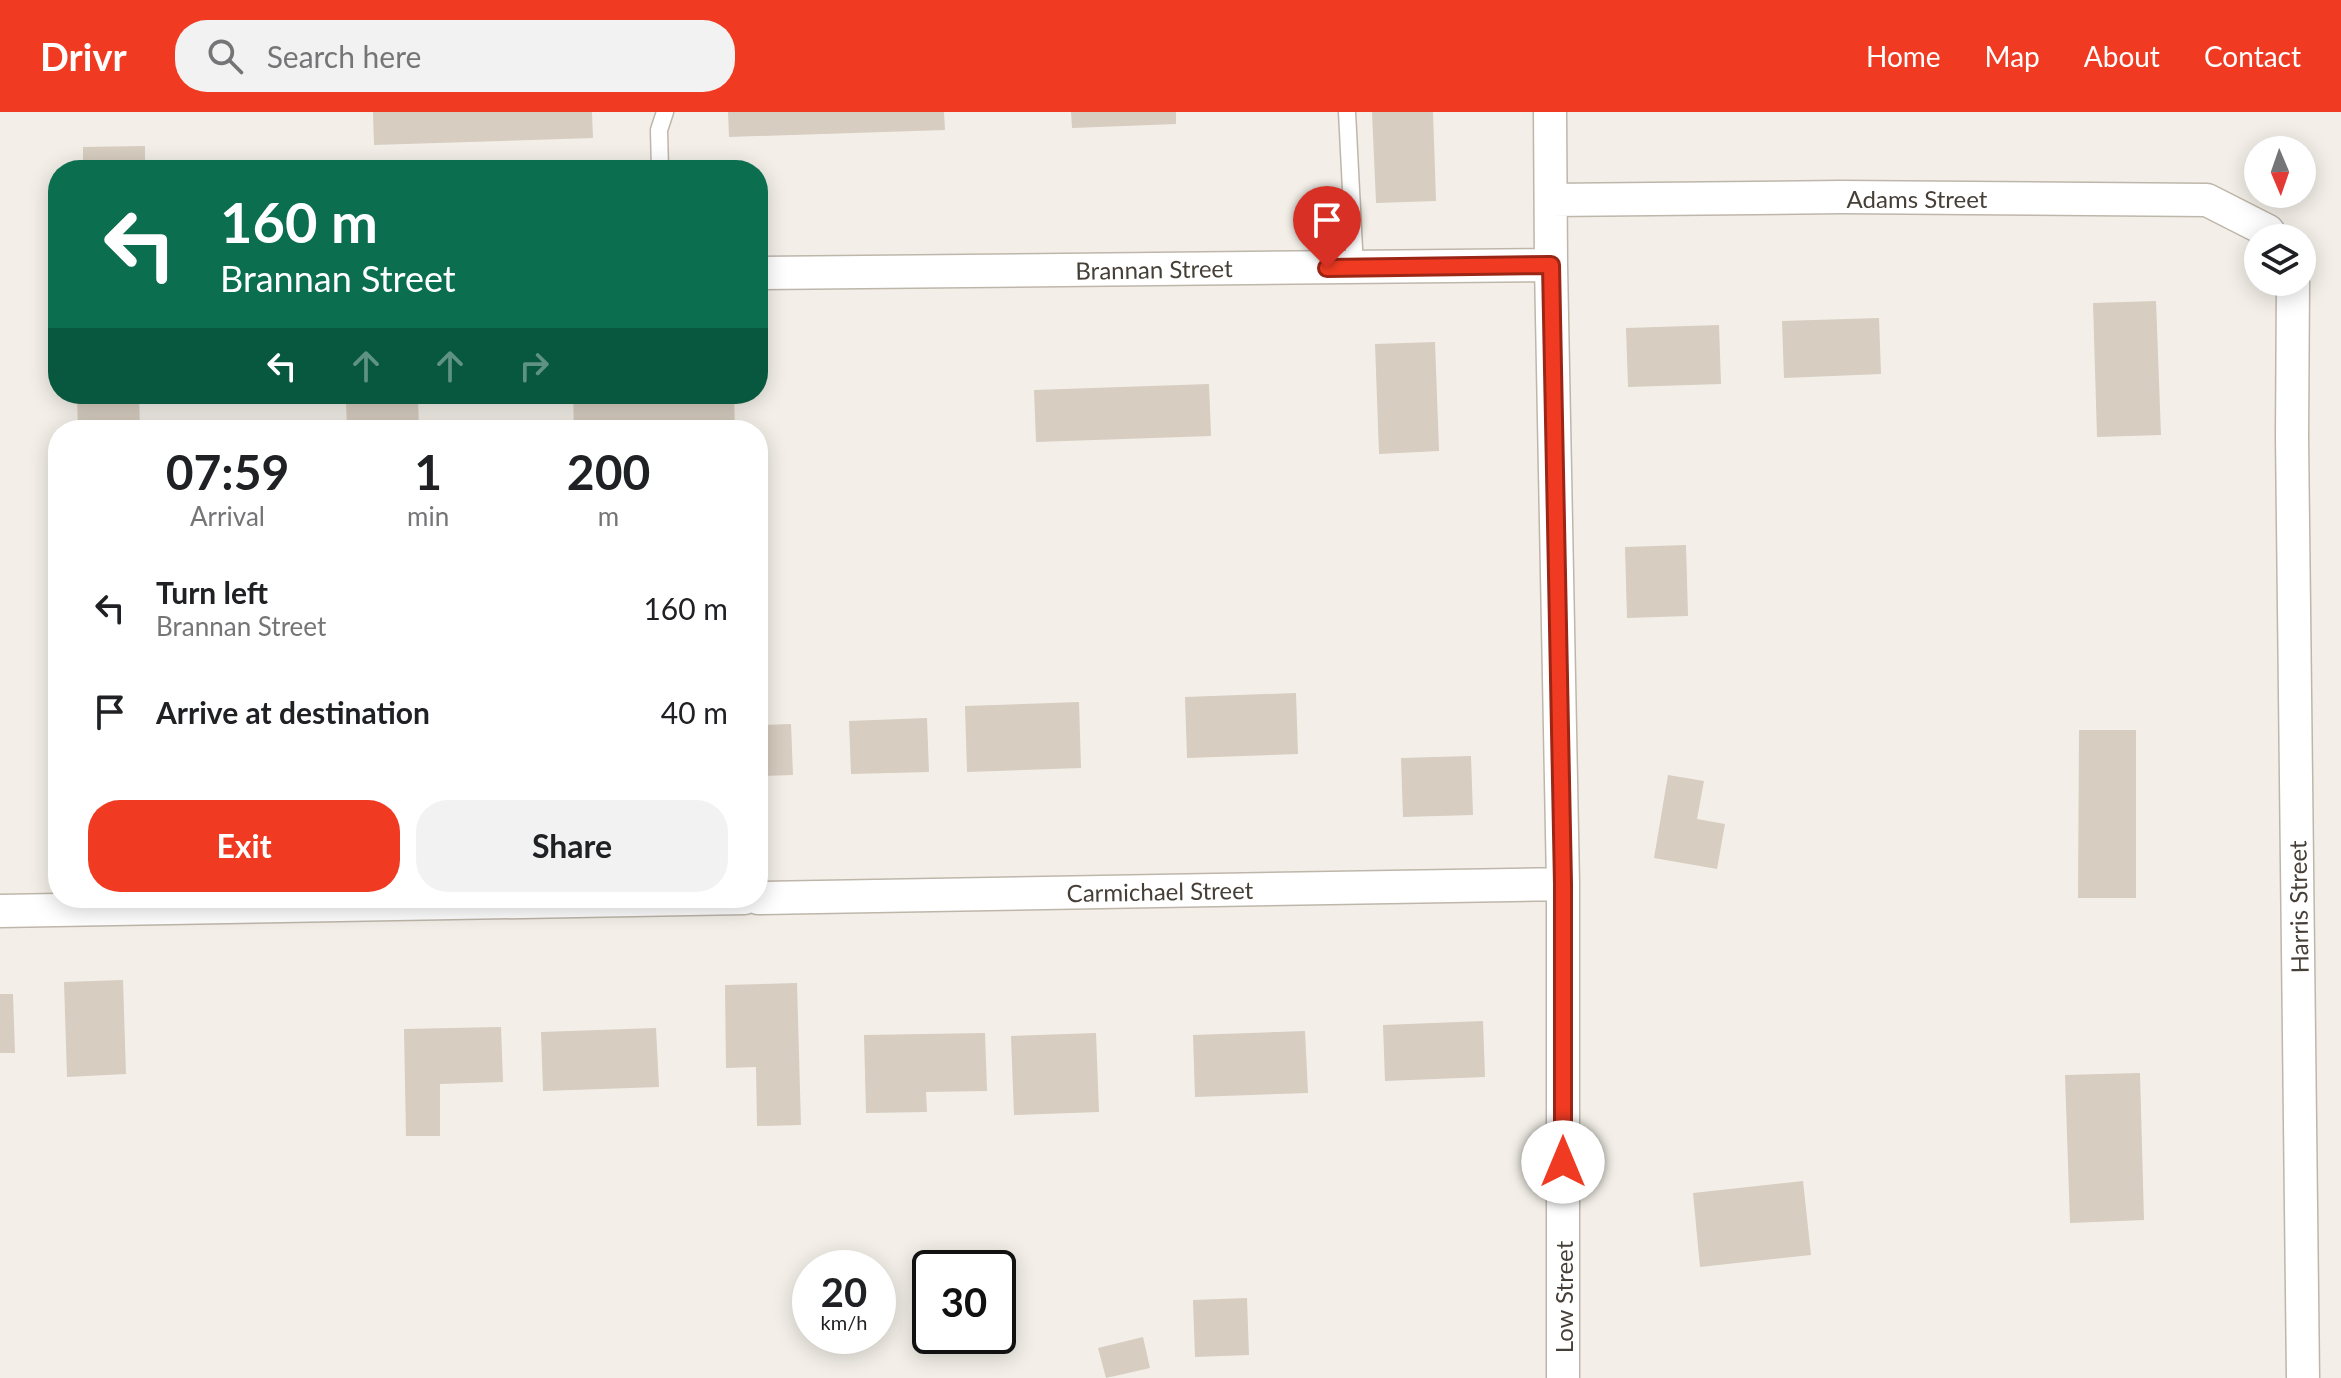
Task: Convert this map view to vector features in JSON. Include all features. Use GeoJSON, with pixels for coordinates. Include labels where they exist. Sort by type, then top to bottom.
{"type":"FeatureCollection","features":[{"type":"Feature","properties":{"kind":"street","name":"Low Street"},"geometry":{"type":"LineString","coordinates":[[1550,112],[1563,884],[1563,1378]]}},
{"type":"Feature","properties":{"kind":"street","name":"Adams Street"},"geometry":{"type":"LineString","coordinates":[[1551,200],[1841,197],[2207,200],[2254,224]]}},
{"type":"Feature","properties":{"kind":"street","name":"Brannan Street"},"geometry":{"type":"LineString","coordinates":[[768,273],[1551,265]]}},
{"type":"Feature","properties":{"kind":"street","name":"Harris Street"},"geometry":{"type":"LineString","coordinates":[[2293,296],[2303,1378]]}},
{"type":"Feature","properties":{"kind":"street","name":"Carmichael Street"},"geometry":{"type":"LineString","coordinates":[[768,898],[1563,884]]}},
{"type":"Feature","properties":{"kind":"street"},"geometry":{"type":"LineString","coordinates":[[0,911],[172,908]]}},
{"type":"Feature","properties":{"kind":"lane"},"geometry":{"type":"LineString","coordinates":[[660,160],[659,130],[665,112]]}},
{"type":"Feature","properties":{"kind":"lane"},"geometry":{"type":"LineString","coordinates":[[1347,112],[1355,268]]}},
{"type":"Feature","properties":{"kind":"building"},"geometry":{"type":"Polygon","coordinates":[[[373,112],[592,112],[593,138],[374,145],[373,112]]]}},
{"type":"Feature","properties":{"kind":"building"},"geometry":{"type":"Polygon","coordinates":[[[728,112],[944,112],[945,130],[729,137],[728,112]]]}},
{"type":"Feature","properties":{"kind":"building"},"geometry":{"type":"Polygon","coordinates":[[[1071,112],[1176,112],[1176,124],[1072,128],[1071,112]]]}},
{"type":"Feature","properties":{"kind":"building"},"geometry":{"type":"Polygon","coordinates":[[[1372,112],[1433,112],[1436,201],[1376,203],[1372,112]]]}},
{"type":"Feature","properties":{"kind":"building"},"geometry":{"type":"Polygon","coordinates":[[[145,146],[145,160],[83,160],[83,147],[145,146]]]}},
{"type":"Feature","properties":{"kind":"building"},"geometry":{"type":"Polygon","coordinates":[[[2156,301],[2161,435],[2097,437],[2093,303],[2156,301]]]}},
{"type":"Feature","properties":{"kind":"building"},"geometry":{"type":"Polygon","coordinates":[[[1879,318],[1881,374],[1784,378],[1782,321],[1879,318]]]}},
{"type":"Feature","properties":{"kind":"building"},"geometry":{"type":"Polygon","coordinates":[[[1719,325],[1721,384],[1628,387],[1626,328],[1719,325]]]}},
{"type":"Feature","properties":{"kind":"building"},"geometry":{"type":"Polygon","coordinates":[[[1435,342],[1439,451],[1379,454],[1375,344],[1435,342]]]}},
{"type":"Feature","properties":{"kind":"building"},"geometry":{"type":"Polygon","coordinates":[[[1209,384],[1211,436],[1036,442],[1034,390],[1209,384]]]}},
{"type":"Feature","properties":{"kind":"building"},"geometry":{"type":"Polygon","coordinates":[[[77,404],[139,404],[140,420],[78,420],[77,404]]]}},
{"type":"Feature","properties":{"kind":"building"},"geometry":{"type":"Polygon","coordinates":[[[346,404],[418,404],[419,420],[347,420],[346,404]]]}},
{"type":"Feature","properties":{"kind":"building"},"geometry":{"type":"Polygon","coordinates":[[[573,404],[734,404],[735,420],[574,420],[573,404]]]}},
{"type":"Feature","properties":{"kind":"building"},"geometry":{"type":"Polygon","coordinates":[[[1686,545],[1688,616],[1627,618],[1625,547],[1686,545]]]}},
{"type":"Feature","properties":{"kind":"building"},"geometry":{"type":"Polygon","coordinates":[[[1296,693],[1298,754],[1187,758],[1185,697],[1296,693]]]}},
{"type":"Feature","properties":{"kind":"building"},"geometry":{"type":"Polygon","coordinates":[[[1079,702],[1081,768],[967,772],[965,706],[1079,702]]]}},
{"type":"Feature","properties":{"kind":"building"},"geometry":{"type":"Polygon","coordinates":[[[927,718],[929,772],[851,774],[849,721],[927,718]]]}},
{"type":"Feature","properties":{"kind":"building"},"geometry":{"type":"Polygon","coordinates":[[[791,724],[793,775],[768,776],[768,725],[791,724]]]}},
{"type":"Feature","properties":{"kind":"building"},"geometry":{"type":"Polygon","coordinates":[[[2079,730],[2136,730],[2136,898],[2078,898],[2079,730]]]}},
{"type":"Feature","properties":{"kind":"building"},"geometry":{"type":"Polygon","coordinates":[[[1471,756],[1473,815],[1403,817],[1401,758],[1471,756]]]}},
{"type":"Feature","properties":{"kind":"building"},"geometry":{"type":"Polygon","coordinates":[[[1668,775],[1704,781],[1697,819],[1725,824],[1717,869],[1654,858],[1668,775]]]}},
{"type":"Feature","properties":{"kind":"building"},"geometry":{"type":"Polygon","coordinates":[[[123,980],[126,1074],[67,1077],[64,982],[123,980]]]}},
{"type":"Feature","properties":{"kind":"building"},"geometry":{"type":"Polygon","coordinates":[[[797,983],[801,1125],[757,1126],[756,1067],[726,1068],[725,985],[797,983]]]}},
{"type":"Feature","properties":{"kind":"building"},"geometry":{"type":"Polygon","coordinates":[[[0,994],[13,994],[15,1053],[0,1053],[0,994]]]}},
{"type":"Feature","properties":{"kind":"building"},"geometry":{"type":"Polygon","coordinates":[[[1483,1021],[1485,1077],[1385,1081],[1383,1025],[1483,1021]]]}},
{"type":"Feature","properties":{"kind":"building"},"geometry":{"type":"Polygon","coordinates":[[[501,1027],[503,1082],[440,1084],[440,1136],[406,1136],[404,1029],[501,1027]]]}},
{"type":"Feature","properties":{"kind":"building"},"geometry":{"type":"Polygon","coordinates":[[[656,1028],[659,1087],[543,1091],[541,1032],[656,1028]]]}},
{"type":"Feature","properties":{"kind":"building"},"geometry":{"type":"Polygon","coordinates":[[[1305,1031],[1308,1093],[1195,1097],[1193,1035],[1305,1031]]]}},
{"type":"Feature","properties":{"kind":"building"},"geometry":{"type":"Polygon","coordinates":[[[985,1033],[987,1091],[926,1092],[927,1112],[866,1113],[864,1035],[985,1033]]]}},
{"type":"Feature","properties":{"kind":"building"},"geometry":{"type":"Polygon","coordinates":[[[1096,1033],[1099,1112],[1014,1115],[1011,1036],[1096,1033]]]}},
{"type":"Feature","properties":{"kind":"building"},"geometry":{"type":"Polygon","coordinates":[[[2140,1073],[2144,1220],[2070,1223],[2065,1075],[2140,1073]]]}},
{"type":"Feature","properties":{"kind":"building"},"geometry":{"type":"Polygon","coordinates":[[[1803,1181],[1811,1255],[1700,1267],[1693,1193],[1803,1181]]]}},
{"type":"Feature","properties":{"kind":"building"},"geometry":{"type":"Polygon","coordinates":[[[1247,1298],[1249,1355],[1195,1357],[1193,1300],[1247,1298]]]}},
{"type":"Feature","properties":{"kind":"building"},"geometry":{"type":"Polygon","coordinates":[[[1143,1337],[1150,1368],[1106,1378],[1098,1348],[1143,1337]]]}},
{"type":"Feature","properties":{"kind":"route"},"geometry":{"type":"LineString","coordinates":[[1327,268],[1551,265],[1563,884],[1563,1162]]}}]}
